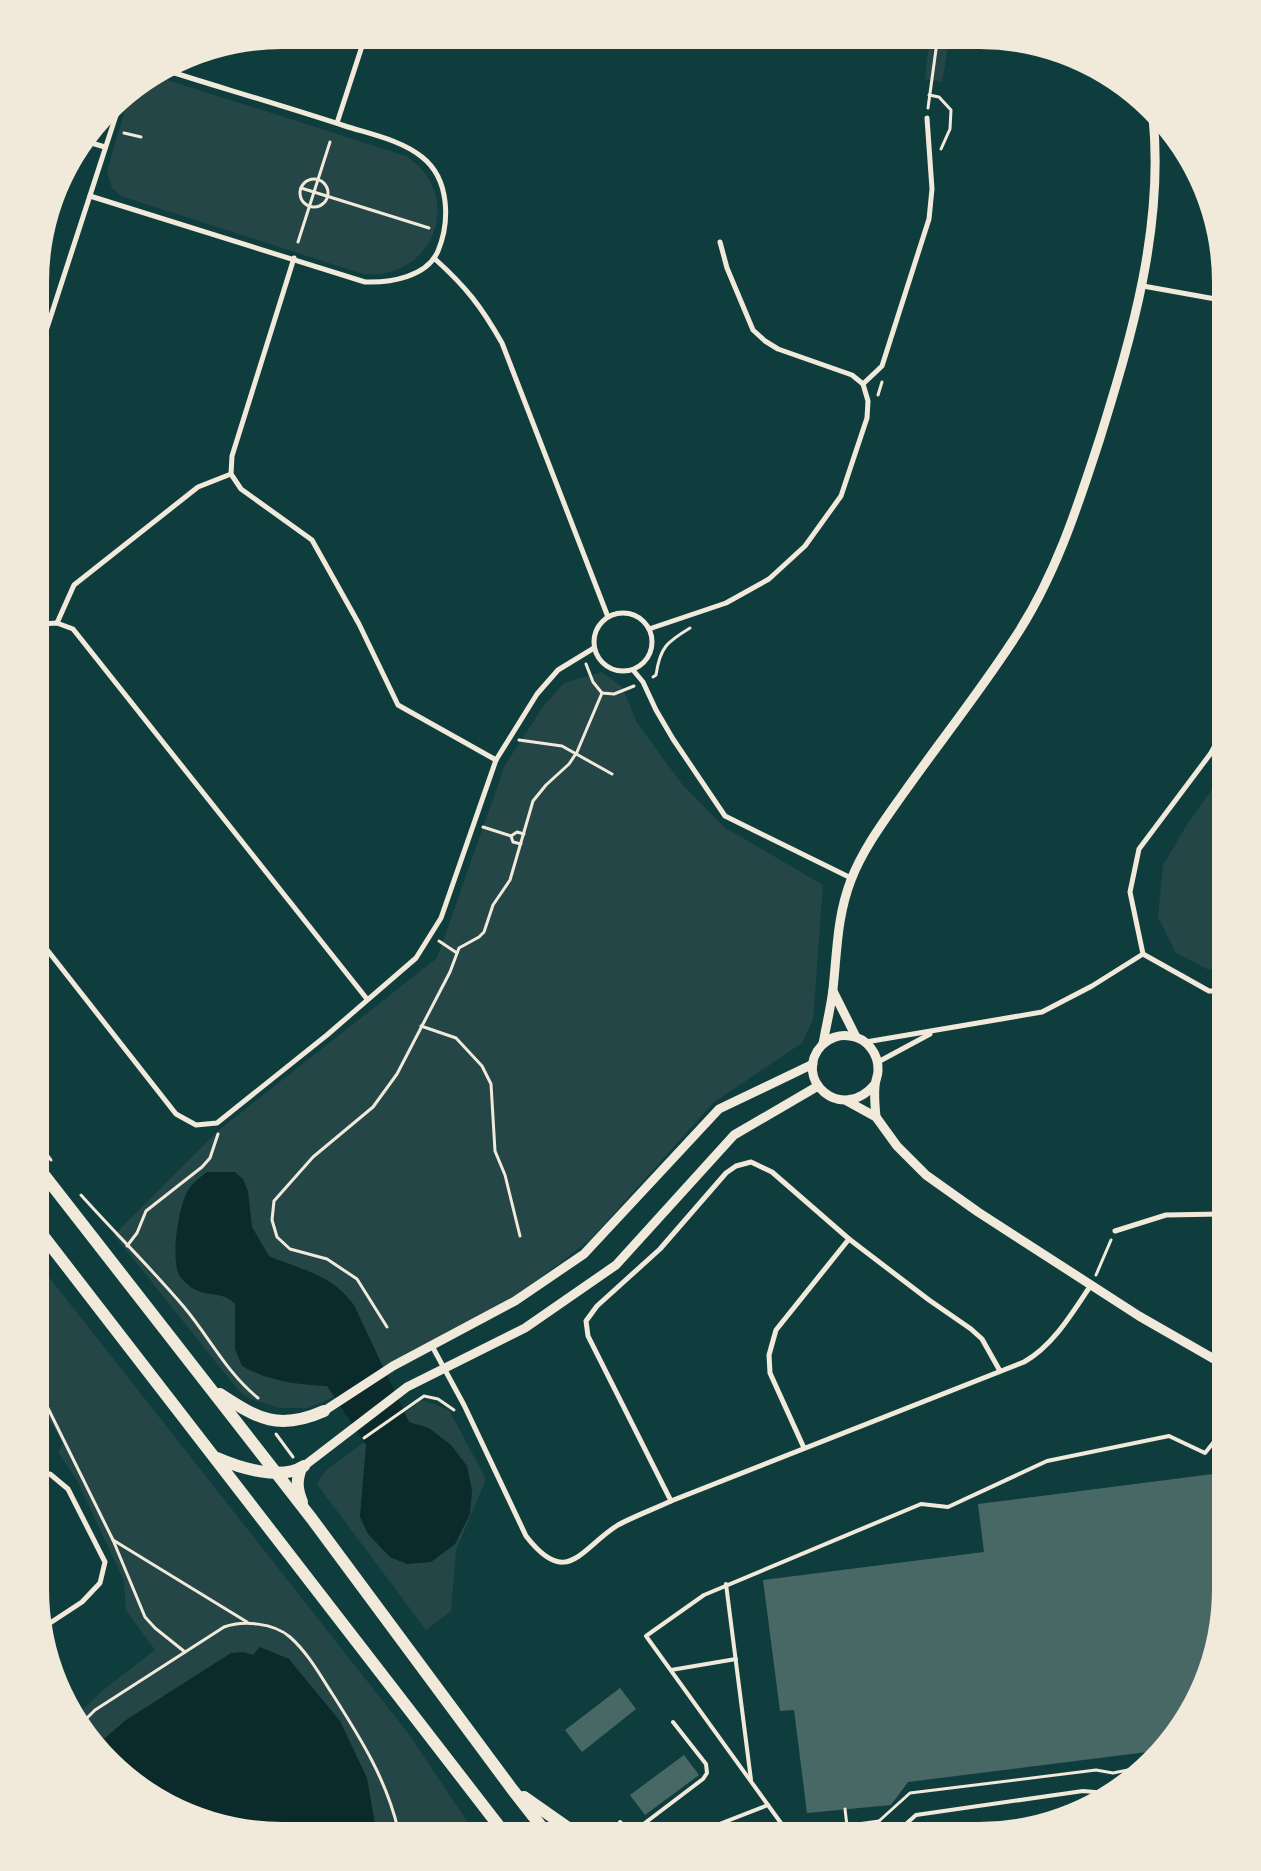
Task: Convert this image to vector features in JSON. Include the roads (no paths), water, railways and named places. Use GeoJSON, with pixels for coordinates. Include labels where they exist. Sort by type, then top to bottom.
{"type":"FeatureCollection","features":[{"type":"Feature","properties":{"kind":"main road"},"geometry":{"type":"LineString","coordinates":[[49,1181],[304,1508],[538,1822]]}},
{"type":"Feature","properties":{"kind":"main road"},"geometry":{"type":"LineString","coordinates":[[49,1245],[215,1457],[496,1822]]}},
{"type":"Feature","properties":{"kind":"main road"},"geometry":{"type":"LineString","coordinates":[[211,1389],[250,1414],[280,1423],[303,1420],[324,1411]]}},
{"type":"Feature","properties":{"kind":"main road"},"geometry":{"type":"LineString","coordinates":[[215,1457],[236,1466],[259,1472],[276,1472],[300,1464]]}},
{"type":"Feature","properties":{"kind":"main road"},"geometry":{"type":"LineString","coordinates":[[300,1464],[297,1478],[298,1493],[304,1508]]}},
{"type":"Feature","properties":{"kind":"main road"},"geometry":{"type":"LineString","coordinates":[[512,1789],[559,1822]]}},
{"type":"Feature","properties":{"kind":"street"},"geometry":{"type":"LineString","coordinates":[[337,123],[361,49]]}},
{"type":"Feature","properties":{"kind":"street"},"geometry":{"type":"LineString","coordinates":[[90,196],[294,258],[365,282],[381,282],[414,274],[434,259],[442,241],[446,208],[440,180],[423,157],[404,146],[337,123],[177,74]]}},
{"type":"Feature","properties":{"kind":"street"},"geometry":{"type":"LineString","coordinates":[[863,384],[882,366],[929,219],[932,189],[927,118]]}},
{"type":"Feature","properties":{"kind":"street"},"geometry":{"type":"LineString","coordinates":[[49,323],[114,120]]}},
{"type":"Feature","properties":{"kind":"street"},"geometry":{"type":"LineString","coordinates":[[823,1044],[832,991],[837,932],[851,878],[868,845],[1014,640],[1044,586],[1076,512],[1119,377],[1143,286],[1152,211],[1154,127]]}},
{"type":"Feature","properties":{"kind":"street"},"geometry":{"type":"LineString","coordinates":[[94,144],[105,148]]}},
{"type":"Feature","properties":{"kind":"street"},"geometry":{"type":"LineString","coordinates":[[649,629],[726,603],[769,579],[805,546],[841,496],[867,418],[868,400],[863,384],[852,375],[838,368],[778,349],[753,330],[727,268],[720,242]]}},
{"type":"Feature","properties":{"kind":"street"},"geometry":{"type":"LineString","coordinates":[[294,258],[232,456],[231,474],[241,489],[312,540],[359,624],[398,705],[496,760]]}},
{"type":"Feature","properties":{"kind":"street"},"geometry":{"type":"LineString","coordinates":[[434,259],[468,291],[484,312],[502,343],[608,617]]}},
{"type":"Feature","properties":{"kind":"street"},"geometry":{"type":"LineString","coordinates":[[1143,286],[1212,298]]}},
{"type":"Feature","properties":{"kind":"street"},"geometry":{"type":"LineString","coordinates":[[56,623],[74,585],[198,487],[231,474]]}},
{"type":"Feature","properties":{"kind":"street"},"geometry":{"type":"LineString","coordinates":[[626,613],[644,621],[649,629],[652,638],[649,658],[633,670],[613,670],[604,665],[594,648],[596,630],[608,617],[626,613]]}},
{"type":"Feature","properties":{"kind":"street"},"geometry":{"type":"LineString","coordinates":[[49,624],[56,623],[72,629],[367,999]]}},
{"type":"Feature","properties":{"kind":"street"},"geometry":{"type":"LineString","coordinates":[[49,952],[176,1114],[196,1125],[217,1123],[328,1035],[416,958],[441,918],[496,760],[537,694],[558,670],[594,648]]}},
{"type":"Feature","properties":{"kind":"street"},"geometry":{"type":"LineString","coordinates":[[633,670],[643,682],[656,710],[674,739],[725,816],[851,878]]}},
{"type":"Feature","properties":{"kind":"street"},"geometry":{"type":"LineString","coordinates":[[1211,752],[1139,850],[1130,892],[1143,954],[1212,991]]}},
{"type":"Feature","properties":{"kind":"street"},"geometry":{"type":"LineString","coordinates":[[866,1042],[935,1032],[1042,1012],[1092,986],[1143,954]]}},
{"type":"Feature","properties":{"kind":"street"},"geometry":{"type":"LineString","coordinates":[[832,991],[856,1037]]}},
{"type":"Feature","properties":{"kind":"street"},"geometry":{"type":"LineString","coordinates":[[878,1062],[935,1032]]}},
{"type":"Feature","properties":{"kind":"street"},"geometry":{"type":"LineString","coordinates":[[875,1084],[863,1096],[847,1101],[836,1100],[818,1086],[813,1076],[813,1064],[816,1053],[823,1044],[834,1037],[845,1035],[856,1037],[866,1042],[874,1051],[878,1062],[875,1084],[876,1117]]}},
{"type":"Feature","properties":{"kind":"street"},"geometry":{"type":"LineString","coordinates":[[324,1411],[393,1366],[515,1301],[584,1254],[719,1109],[813,1064]]}},
{"type":"Feature","properties":{"kind":"street"},"geometry":{"type":"LineString","coordinates":[[300,1464],[341,1437],[407,1387],[525,1328],[616,1265],[734,1135],[818,1086]]}},
{"type":"Feature","properties":{"kind":"street"},"geometry":{"type":"LineString","coordinates":[[847,1101],[876,1117],[897,1146],[926,1175],[1091,1285],[1176,1339],[1212,1359]]}},
{"type":"Feature","properties":{"kind":"street"},"geometry":{"type":"LineString","coordinates":[[671,1501],[588,1336],[586,1321],[590,1314],[660,1249],[726,1174],[744,1163],[760,1165],[772,1172],[849,1240],[928,1300],[971,1329],[982,1339],[1000,1371]]}},
{"type":"Feature","properties":{"kind":"street"},"geometry":{"type":"LineString","coordinates":[[1115,1231],[1166,1215],[1212,1214]]}},
{"type":"Feature","properties":{"kind":"street"},"geometry":{"type":"LineString","coordinates":[[804,1448],[770,1373],[771,1342],[776,1330],[849,1240]]}},
{"type":"Feature","properties":{"kind":"street"},"geometry":{"type":"LineString","coordinates":[[432,1346],[464,1405],[526,1536],[537,1551],[548,1559],[558,1562],[572,1560],[581,1556],[620,1525],[671,1501],[1000,1371],[1038,1354],[1074,1310],[1091,1285]]}},
{"type":"Feature","properties":{"kind":"street"},"geometry":{"type":"LineString","coordinates":[[49,1474],[68,1489],[105,1562],[100,1583],[82,1602],[51,1622]]}},
{"type":"Feature","properties":{"kind":"lane"},"geometry":{"type":"LineString","coordinates":[[780,1822],[646,1636],[704,1595],[726,1584],[921,1504],[948,1507],[1048,1461],[1169,1436],[1205,1453],[1212,1444]]}},
{"type":"Feature","properties":{"kind":"lane"},"geometry":{"type":"LineString","coordinates":[[726,1584],[751,1768],[751,1782]]}},
{"type":"Feature","properties":{"kind":"lane"},"geometry":{"type":"LineString","coordinates":[[671,1670],[736,1659]]}},
{"type":"Feature","properties":{"kind":"lane"},"geometry":{"type":"LineString","coordinates":[[646,1822],[703,1779],[707,1772],[706,1764],[673,1722]]}},
{"type":"Feature","properties":{"kind":"lane"},"geometry":{"type":"LineString","coordinates":[[908,1822],[916,1815],[1083,1791],[1095,1792]]}},
{"type":"Feature","properties":{"kind":"lane"},"geometry":{"type":"LineString","coordinates":[[725,1822],[768,1806]]}}]}
